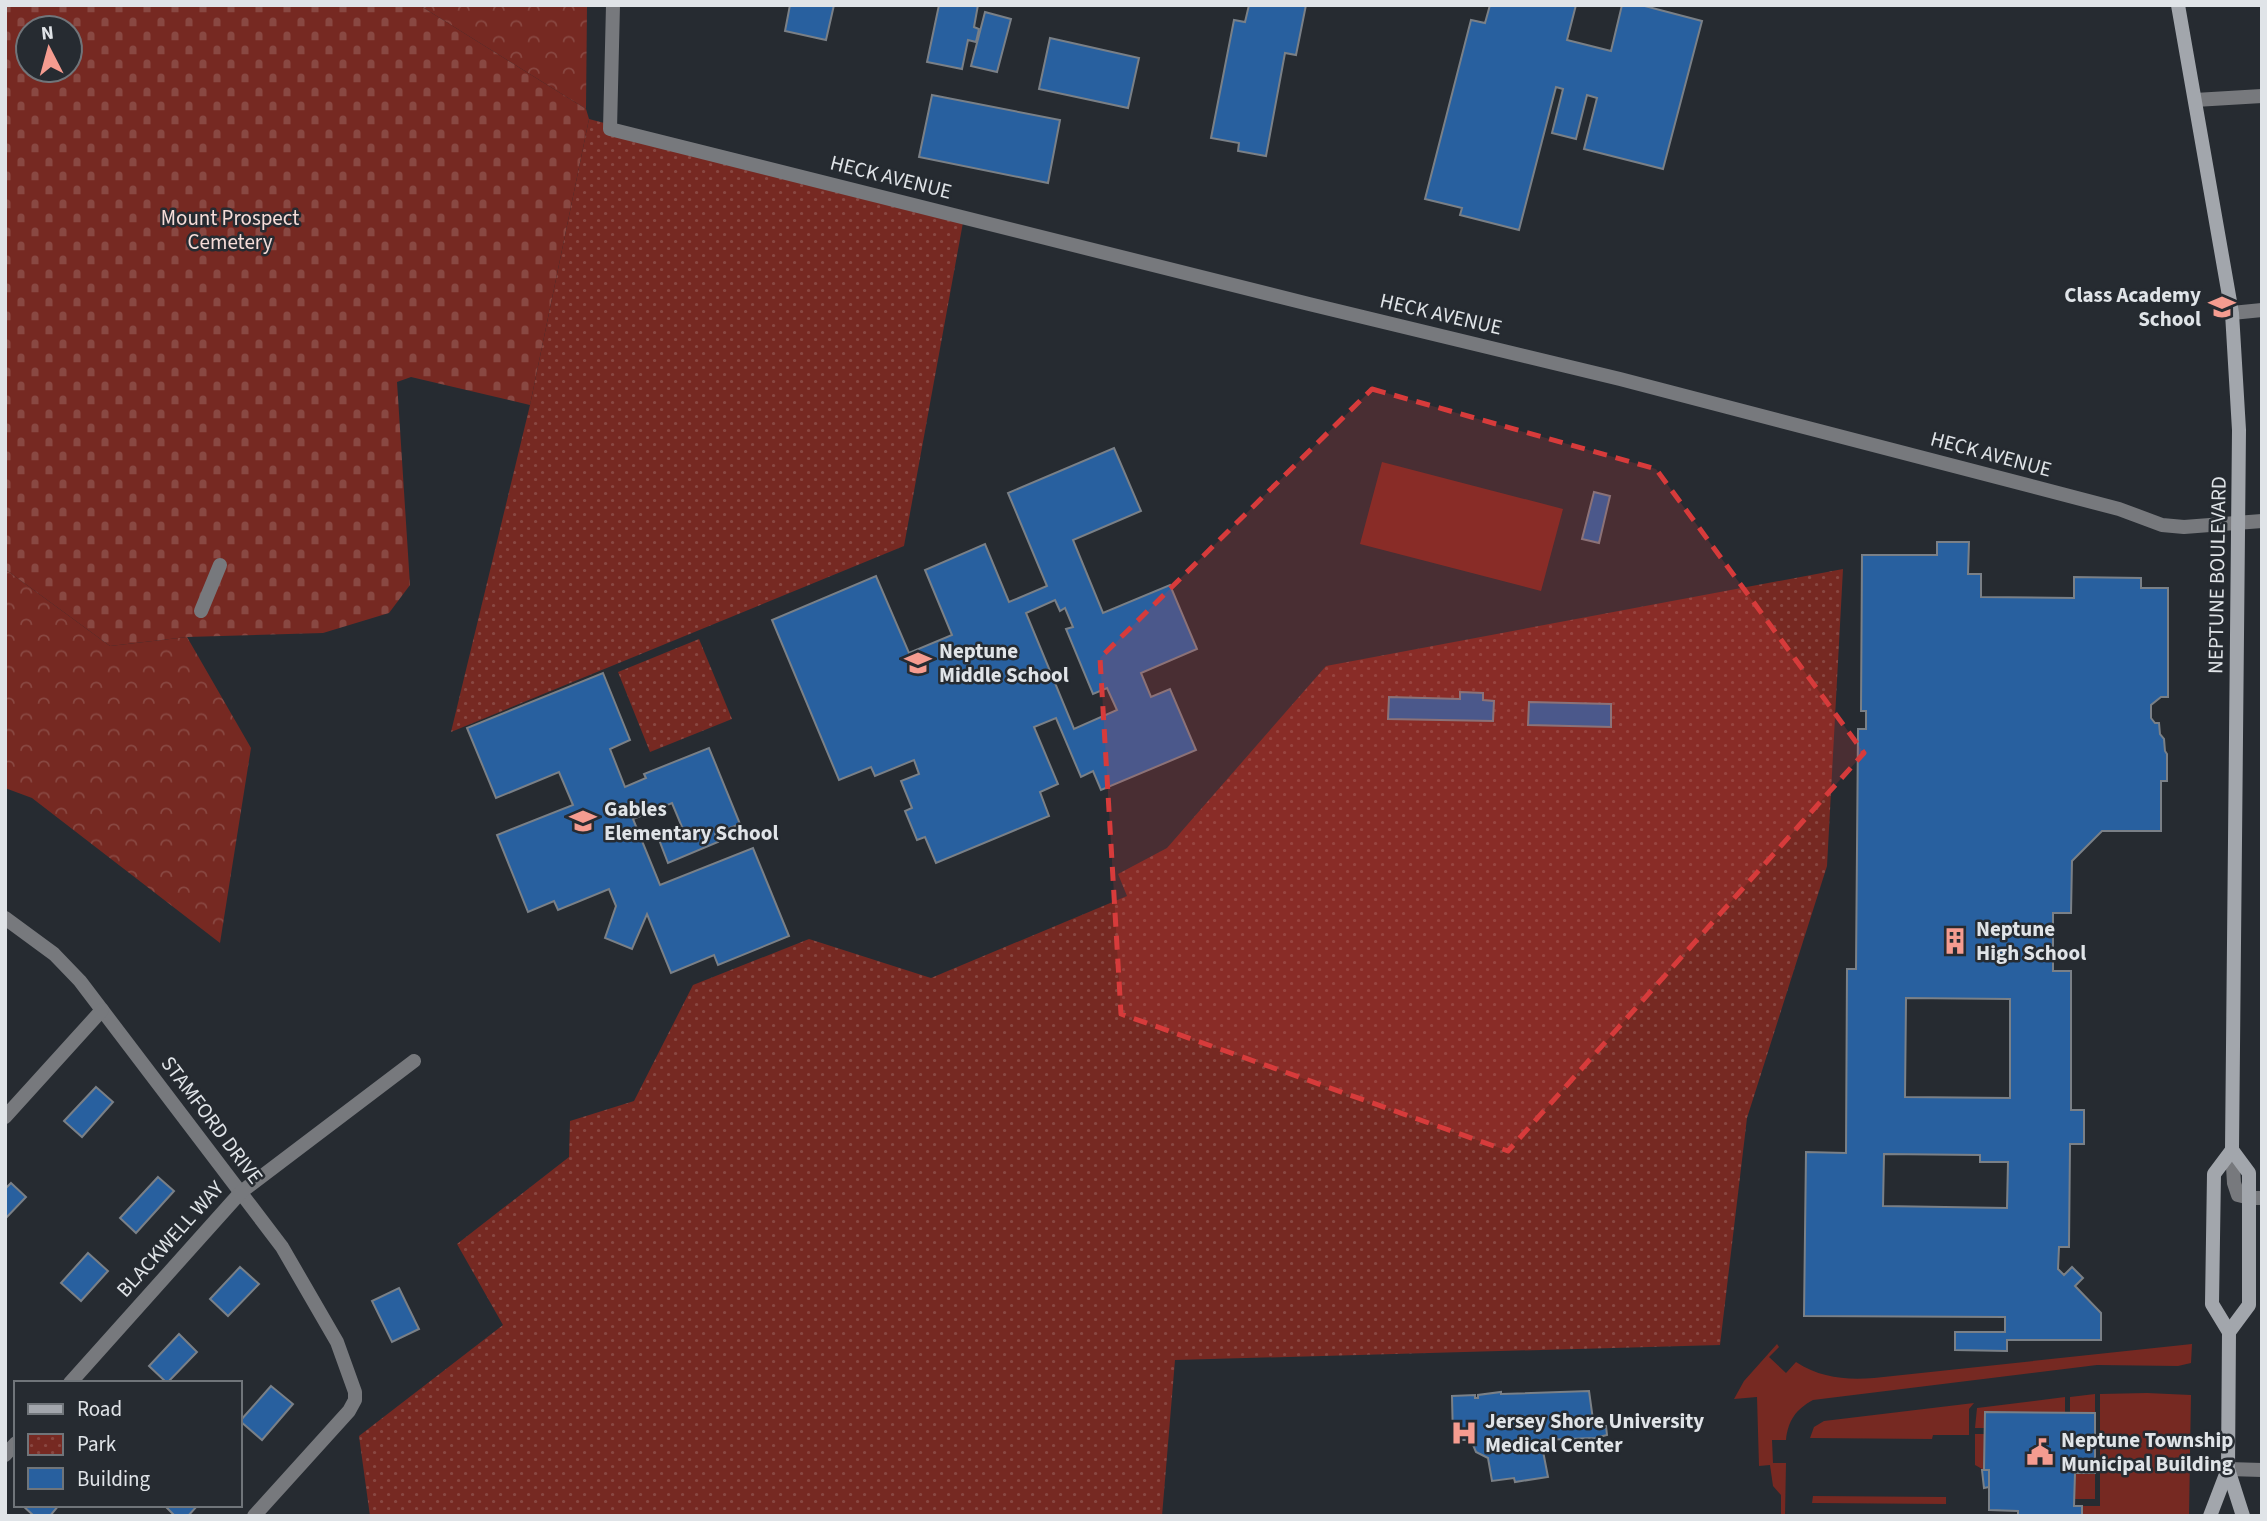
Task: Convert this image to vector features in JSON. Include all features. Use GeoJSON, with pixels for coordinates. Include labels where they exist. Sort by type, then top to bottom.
{"type":"FeatureCollection","features":[{"type":"Feature","properties":{"kind":"street","name":"HECK AVENUE"},"geometry":{"type":"LineString","coordinates":[[612,5],[610,129],[1620,379],[2119,509],[2162,524],[2205,527],[2262,521]]}},
{"type":"Feature","properties":{"kind":"street","name":"NEPTUNE BOULEVARD"},"geometry":{"type":"LineString","coordinates":[[2178,5],[2232,313],[2239,430],[2232,1150]]}},
{"type":"Feature","properties":{"kind":"street"},"geometry":{"type":"LineString","coordinates":[[2195,100],[2262,96]]}},
{"type":"Feature","properties":{"kind":"street"},"geometry":{"type":"LineString","coordinates":[[2232,313],[2262,310]]}},
{"type":"Feature","properties":{"kind":"street"},"geometry":{"type":"LineString","coordinates":[[201,611],[220,565]]}},
{"type":"Feature","properties":{"kind":"street","name":"STAMFORD DRIVE"},"geometry":{"type":"LineString","coordinates":[[5,918],[54,954],[102,1010],[282,1247],[337,1342],[355,1391],[355,1401],[254,1516]]}},
{"type":"Feature","properties":{"kind":"street"},"geometry":{"type":"LineString","coordinates":[[5,1117],[102,1010]]}},
{"type":"Feature","properties":{"kind":"street","name":"BLACKWELL WAY"},"geometry":{"type":"LineString","coordinates":[[72,1381],[241,1192],[414,1061]]}},
{"type":"Feature","properties":{"kind":"street"},"geometry":{"type":"LineString","coordinates":[[2229,1332],[2249,1305],[2256,1198],[2249,1173],[2232,1150],[2214,1174],[2213,1304],[2229,1332],[2228,1469],[2244,1516]]}},
{"type":"Feature","properties":{"kind":"street"},"geometry":{"type":"LineString","coordinates":[[2228,1469],[2262,1469]]}},
{"type":"Feature","properties":{"kind":"street"},"geometry":{"type":"LineString","coordinates":[[2210,1516],[2228,1469]]}},
{"type":"Feature","properties":{"kind":"highlighted area"},"geometry":{"type":"Polygon","coordinates":[[[1372,389],[1656,469],[1864,753],[1508,1151],[1121,1014],[1100,658],[1372,389]]]}},
{"type":"Feature","properties":{"kind":"green space","name":"Mount Prospect Cemetery"},"geometry":{"type":"Polygon","coordinates":[[[5,5],[419,5],[586,109],[589,119],[530,405],[411,377],[397,382],[410,585],[389,613],[323,633],[187,637],[110,646],[5,569],[5,5]]]}},
{"type":"Feature","properties":{"kind":"green space"},"geometry":{"type":"Polygon","coordinates":[[[419,5],[587,5],[586,109],[419,5]]]}},
{"type":"Feature","properties":{"kind":"green space"},"geometry":{"type":"Polygon","coordinates":[[[589,119],[964,217],[904,546],[451,732],[530,405],[589,119]]]}},
{"type":"Feature","properties":{"kind":"green space"},"geometry":{"type":"Polygon","coordinates":[[[1382,462],[1563,509],[1541,591],[1360,544],[1382,462]]]}},
{"type":"Feature","properties":{"kind":"green space"},"geometry":{"type":"Polygon","coordinates":[[[5,569],[110,646],[187,637],[251,748],[220,943],[32,798],[5,788],[5,569]]]}},
{"type":"Feature","properties":{"kind":"green space"},"geometry":{"type":"Polygon","coordinates":[[[1843,569],[1827,866],[1747,1118],[1720,1345],[1175,1360],[1162,1516],[370,1516],[359,1436],[503,1325],[457,1244],[569,1157],[570,1121],[634,1101],[693,985],[809,939],[931,978],[1127,896],[1118,874],[1167,848],[1326,666],[1843,569]]]}},
{"type":"Feature","properties":{"kind":"green space"},"geometry":{"type":"Polygon","coordinates":[[[699,639],[732,719],[650,752],[618,672],[699,639]]]}},
{"type":"Feature","properties":{"kind":"green space"},"geometry":{"type":"Polygon","coordinates":[[[1777,1344],[1779,1347],[1769,1357],[1786,1373],[1796,1362],[1824,1375],[1853,1379],[2192,1344],[2191,1363],[2178,1366],[2097,1365],[1813,1400],[1794,1416],[1786,1440],[1772,1440],[1773,1463],[1786,1463],[1785,1516],[1781,1516],[1781,1495],[1773,1486],[1770,1465],[1759,1466],[1757,1397],[1734,1399],[1744,1381],[1777,1344]]]}},
{"type":"Feature","properties":{"kind":"green space"},"geometry":{"type":"Polygon","coordinates":[[[2095,1394],[2095,1413],[2070,1413],[2070,1397],[2095,1394]]]}},
{"type":"Feature","properties":{"kind":"green space"},"geometry":{"type":"Polygon","coordinates":[[[2100,1394],[2191,1395],[2189,1516],[2082,1516],[2082,1506],[2100,1506],[2100,1394]]]}},
{"type":"Feature","properties":{"kind":"green space"},"geometry":{"type":"Polygon","coordinates":[[[2065,1397],[2065,1413],[1985,1412],[1985,1428],[1975,1428],[1977,1408],[2065,1397]]]}},
{"type":"Feature","properties":{"kind":"green space"},"geometry":{"type":"Polygon","coordinates":[[[1974,1403],[1969,1409],[1969,1435],[1933,1435],[1932,1439],[1810,1438],[1814,1427],[1824,1421],[1974,1403]]]}},
{"type":"Feature","properties":{"kind":"green space"},"geometry":{"type":"Polygon","coordinates":[[[1975,1434],[1984,1434],[1984,1470],[1975,1465],[1975,1434]]]}},
{"type":"Feature","properties":{"kind":"green space"},"geometry":{"type":"Polygon","coordinates":[[[2075,1473],[2095,1473],[2095,1499],[2074,1499],[2075,1473]]]}},
{"type":"Feature","properties":{"kind":"green space"},"geometry":{"type":"Polygon","coordinates":[[[1813,1496],[1946,1497],[1946,1504],[1812,1503],[1813,1496]]]}},
{"type":"Feature","properties":{"kind":"building"},"geometry":{"type":"Polygon","coordinates":[[[790,5],[834,5],[826,40],[785,31],[790,5]]]}},
{"type":"Feature","properties":{"kind":"building"},"geometry":{"type":"Polygon","coordinates":[[[939,5],[978,5],[974,27],[979,29],[976,42],[968,40],[962,69],[927,62],[939,5]]]}},
{"type":"Feature","properties":{"kind":"building"},"geometry":{"type":"Polygon","coordinates":[[[1249,5],[1306,5],[1296,55],[1285,53],[1266,156],[1238,151],[1239,143],[1211,138],[1234,20],[1245,22],[1249,5]]]}},
{"type":"Feature","properties":{"kind":"building"},"geometry":{"type":"Polygon","coordinates":[[[1490,5],[1576,5],[1567,40],[1611,51],[1622,5],[1641,5],[1702,21],[1663,169],[1584,149],[1597,98],[1587,95],[1576,139],[1552,133],[1563,89],[1556,87],[1519,230],[1460,215],[1462,208],[1425,199],[1471,20],[1485,23],[1490,5]]]}},
{"type":"Feature","properties":{"kind":"building"},"geometry":{"type":"Polygon","coordinates":[[[985,12],[1011,19],[997,72],[971,66],[985,12]]]}},
{"type":"Feature","properties":{"kind":"building"},"geometry":{"type":"Polygon","coordinates":[[[1050,38],[1139,58],[1128,108],[1039,89],[1050,38]]]}},
{"type":"Feature","properties":{"kind":"building"},"geometry":{"type":"Polygon","coordinates":[[[932,95],[1060,120],[1048,183],[919,157],[932,95]]]}},
{"type":"Feature","properties":{"kind":"building","name":"Neptune Middle School"},"geometry":{"type":"Polygon","coordinates":[[[1114,448],[1141,511],[1073,540],[1103,613],[1170,585],[1197,649],[1141,673],[1151,697],[1170,689],[1196,750],[1101,790],[1093,771],[1081,777],[1056,718],[1034,727],[1058,784],[1040,792],[1049,816],[936,863],[925,837],[917,840],[905,811],[912,808],[901,781],[919,774],[914,760],[875,776],[871,767],[839,780],[772,620],[876,576],[909,653],[952,635],[925,570],[985,544],[1009,602],[1047,586],[1008,493],[1114,448]],[[1055,600],[1026,613],[1074,729],[1117,710],[1107,688],[1093,694],[1066,629],[1073,627],[1065,608],[1060,611],[1055,600]]]}},
{"type":"Feature","properties":{"kind":"building"},"geometry":{"type":"Polygon","coordinates":[[[1594,492],[1610,496],[1599,543],[1582,539],[1594,492]]]}},
{"type":"Feature","properties":{"kind":"building","name":"Neptune High School"},"geometry":{"type":"Polygon","coordinates":[[[1937,542],[1969,542],[1968,574],[1981,574],[1981,597],[2074,598],[2074,577],[2141,578],[2141,588],[2168,588],[2168,697],[2161,697],[2151,705],[2151,718],[2155,723],[2159,723],[2167,754],[2167,781],[2161,781],[2161,831],[2102,831],[2072,861],[2071,913],[2053,913],[2053,971],[2071,971],[2071,1110],[2084,1110],[2084,1144],[2070,1144],[2069,1247],[2059,1247],[2058,1269],[2064,1275],[2072,1267],[2083,1278],[2075,1286],[2101,1313],[2101,1340],[2007,1340],[2007,1351],[1955,1350],[1955,1332],[2005,1332],[2005,1317],[1804,1316],[1806,1152],[1846,1153],[1847,969],[1856,969],[1858,729],[1866,729],[1866,711],[1861,711],[1862,555],[1937,555],[1937,542]],[[1906,998],[1905,1097],[2010,1098],[2010,999],[1906,998]],[[1884,1154],[1883,1206],[2007,1208],[2008,1162],[1980,1162],[1980,1155],[1884,1154]]]}},
{"type":"Feature","properties":{"kind":"building","name":"Gables Elementary School"},"geometry":{"type":"Polygon","coordinates":[[[603,673],[630,740],[610,749],[625,787],[646,778],[644,774],[709,748],[740,824],[715,834],[718,842],[668,863],[658,837],[682,827],[672,803],[633,819],[660,885],[753,848],[789,936],[718,965],[714,955],[671,973],[647,914],[632,949],[605,938],[616,906],[609,889],[558,910],[554,901],[528,912],[497,835],[573,805],[559,772],[496,798],[467,728],[603,673]]]}},
{"type":"Feature","properties":{"kind":"building"},"geometry":{"type":"Polygon","coordinates":[[[1460,692],[1483,693],[1483,700],[1494,701],[1493,721],[1388,719],[1389,697],[1460,699],[1460,692]]]}},
{"type":"Feature","properties":{"kind":"building"},"geometry":{"type":"Polygon","coordinates":[[[1529,702],[1611,704],[1611,727],[1528,725],[1529,702]]]}},
{"type":"Feature","properties":{"kind":"building"},"geometry":{"type":"Polygon","coordinates":[[[96,1087],[113,1102],[82,1137],[64,1121],[96,1087]]]}},
{"type":"Feature","properties":{"kind":"building"},"geometry":{"type":"Polygon","coordinates":[[[158,1177],[174,1191],[136,1233],[120,1218],[158,1177]]]}},
{"type":"Feature","properties":{"kind":"building"},"geometry":{"type":"Polygon","coordinates":[[[11,1183],[26,1197],[5,1219],[5,1189],[11,1183]]]}},
{"type":"Feature","properties":{"kind":"building"},"geometry":{"type":"Polygon","coordinates":[[[88,1253],[108,1271],[81,1301],[61,1283],[88,1253]]]}},
{"type":"Feature","properties":{"kind":"building"},"geometry":{"type":"Polygon","coordinates":[[[240,1267],[259,1284],[228,1316],[210,1299],[240,1267]]]}},
{"type":"Feature","properties":{"kind":"building"},"geometry":{"type":"Polygon","coordinates":[[[399,1288],[419,1329],[392,1342],[372,1301],[399,1288]]]}},
{"type":"Feature","properties":{"kind":"building"},"geometry":{"type":"Polygon","coordinates":[[[179,1334],[197,1352],[169,1381],[165,1381],[149,1366],[179,1334]]]}},
{"type":"Feature","properties":{"kind":"building"},"geometry":{"type":"Polygon","coordinates":[[[271,1386],[293,1404],[262,1440],[242,1423],[242,1419],[271,1386]]]}},
{"type":"Feature","properties":{"kind":"building"},"geometry":{"type":"Polygon","coordinates":[[[1589,1391],[1594,1427],[1606,1426],[1607,1435],[1541,1440],[1548,1477],[1515,1482],[1514,1478],[1492,1481],[1488,1458],[1476,1452],[1471,1440],[1453,1440],[1452,1396],[1475,1395],[1475,1398],[1478,1398],[1478,1395],[1501,1392],[1589,1391]]]}},
{"type":"Feature","properties":{"kind":"building","name":"Neptune Township Municipal Building"},"geometry":{"type":"Polygon","coordinates":[[[1985,1412],[2095,1413],[2095,1473],[2075,1473],[2074,1506],[2082,1506],[2082,1516],[2018,1516],[2018,1511],[1989,1510],[1989,1470],[1984,1470],[1985,1412]]]}},
{"type":"Feature","properties":{"kind":"building"},"geometry":{"type":"Polygon","coordinates":[[[1982,1470],[1989,1470],[1989,1487],[1984,1488],[1982,1470]]]}},
{"type":"Feature","properties":{"kind":"building"},"geometry":{"type":"Polygon","coordinates":[[[24,1507],[57,1507],[50,1516],[34,1516],[24,1507]]]}},
{"type":"Feature","properties":{"kind":"building"},"geometry":{"type":"Polygon","coordinates":[[[166,1507],[196,1507],[188,1516],[175,1516],[166,1507]]]}},
{"type":"Feature","properties":{"kind":"place","name":"Class Academy School"},"geometry":{"type":"Point","coordinates":[2222,307]}},
{"type":"Feature","properties":{"kind":"place","name":"Neptune Middle School"},"geometry":{"type":"Point","coordinates":[918,663]}},
{"type":"Feature","properties":{"kind":"place","name":"Gables Elementary School"},"geometry":{"type":"Point","coordinates":[583,821]}},
{"type":"Feature","properties":{"kind":"place","name":"Neptune High School"},"geometry":{"type":"Point","coordinates":[1955,941]}},
{"type":"Feature","properties":{"kind":"place","name":"Jersey Shore University Medical Center"},"geometry":{"type":"Point","coordinates":[1464,1433]}},
{"type":"Feature","properties":{"kind":"place","name":"Neptune Township Municipal Building"},"geometry":{"type":"Point","coordinates":[2040,1452]}}]}
